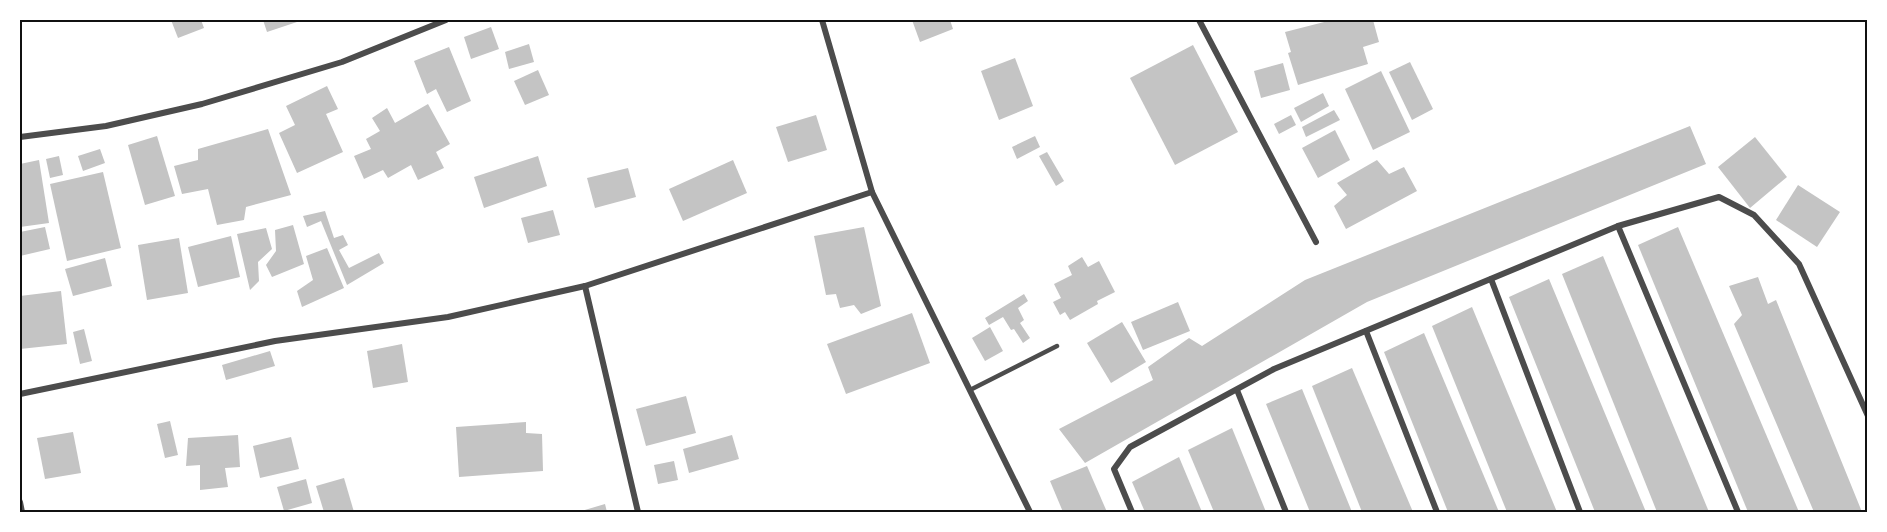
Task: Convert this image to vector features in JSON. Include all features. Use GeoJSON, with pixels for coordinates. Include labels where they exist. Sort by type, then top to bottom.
{"type":"FeatureCollection","features":[{"type":"Feature","properties":{"kind":"street"},"geometry":{"type":"LineString","coordinates":[[20,137],[106,126],[202,104],[342,62],[446,20]]}},
{"type":"Feature","properties":{"kind":"street"},"geometry":{"type":"LineString","coordinates":[[822,20],[872,192],[1030,513]]}},
{"type":"Feature","properties":{"kind":"street"},"geometry":{"type":"LineString","coordinates":[[1199,20],[1316,242]]}},
{"type":"Feature","properties":{"kind":"street"},"geometry":{"type":"LineString","coordinates":[[20,394],[275,341],[448,317],[585,286],[872,192]]}},
{"type":"Feature","properties":{"kind":"street"},"geometry":{"type":"LineString","coordinates":[[1132,513],[1114,469],[1130,447],[1274,369],[1618,226],[1719,197],[1754,215],[1799,264],[1868,416]]}},
{"type":"Feature","properties":{"kind":"street"},"geometry":{"type":"LineString","coordinates":[[1618,226],[1737,513]]}},
{"type":"Feature","properties":{"kind":"street"},"geometry":{"type":"LineString","coordinates":[[1491,279],[1581,513]]}},
{"type":"Feature","properties":{"kind":"street"},"geometry":{"type":"LineString","coordinates":[[585,286],[638,513]]}},
{"type":"Feature","properties":{"kind":"street"},"geometry":{"type":"LineString","coordinates":[[1366,331],[1437,513]]}},
{"type":"Feature","properties":{"kind":"street"},"geometry":{"type":"LineString","coordinates":[[1237,390],[1286,513]]}},
{"type":"Feature","properties":{"kind":"street"},"geometry":{"type":"LineString","coordinates":[[20,502],[22,513]]}},
{"type":"Feature","properties":{"kind":"lane"},"geometry":{"type":"LineString","coordinates":[[970,390],[1057,346]]}},
{"type":"Feature","properties":{"kind":"building"},"geometry":{"type":"Polygon","coordinates":[[[171,20],[201,20],[204,28],[178,38],[171,20]]]}},
{"type":"Feature","properties":{"kind":"building"},"geometry":{"type":"Polygon","coordinates":[[[263,20],[303,20],[267,32],[263,20]]]}},
{"type":"Feature","properties":{"kind":"building"},"geometry":{"type":"Polygon","coordinates":[[[912,20],[950,20],[953,29],[920,42],[912,20]]]}},
{"type":"Feature","properties":{"kind":"building"},"geometry":{"type":"Polygon","coordinates":[[[1332,20],[1373,20],[1379,42],[1363,47],[1368,64],[1298,85],[1288,53],[1291,52],[1285,32],[1332,20]]]}},
{"type":"Feature","properties":{"kind":"building"},"geometry":{"type":"Polygon","coordinates":[[[491,27],[499,49],[471,59],[464,37],[491,27]]]}},
{"type":"Feature","properties":{"kind":"building"},"geometry":{"type":"Polygon","coordinates":[[[529,44],[534,62],[509,69],[505,52],[529,44]]]}},
{"type":"Feature","properties":{"kind":"building"},"geometry":{"type":"Polygon","coordinates":[[[1193,45],[1238,132],[1175,165],[1130,78],[1193,45]]]}},
{"type":"Feature","properties":{"kind":"building"},"geometry":{"type":"Polygon","coordinates":[[[449,47],[471,101],[447,112],[436,89],[427,94],[414,61],[449,47]]]}},
{"type":"Feature","properties":{"kind":"building"},"geometry":{"type":"Polygon","coordinates":[[[1015,58],[1033,106],[999,120],[981,71],[1015,58]]]}},
{"type":"Feature","properties":{"kind":"building"},"geometry":{"type":"Polygon","coordinates":[[[1410,62],[1433,109],[1412,120],[1389,72],[1410,62]]]}},
{"type":"Feature","properties":{"kind":"building"},"geometry":{"type":"Polygon","coordinates":[[[1283,63],[1290,90],[1261,98],[1254,71],[1283,63]]]}},
{"type":"Feature","properties":{"kind":"building"},"geometry":{"type":"Polygon","coordinates":[[[538,70],[549,95],[525,105],[514,81],[538,70]]]}},
{"type":"Feature","properties":{"kind":"building"},"geometry":{"type":"Polygon","coordinates":[[[1381,71],[1410,132],[1373,150],[1345,89],[1381,71]]]}},
{"type":"Feature","properties":{"kind":"building"},"geometry":{"type":"Polygon","coordinates":[[[327,86],[338,109],[326,114],[343,152],[297,173],[279,133],[295,125],[286,106],[327,86]]]}},
{"type":"Feature","properties":{"kind":"building"},"geometry":{"type":"Polygon","coordinates":[[[1323,93],[1329,106],[1301,122],[1294,108],[1323,93]]]}},
{"type":"Feature","properties":{"kind":"building"},"geometry":{"type":"Polygon","coordinates":[[[428,104],[450,144],[436,152],[444,168],[418,180],[411,165],[388,178],[383,170],[364,179],[354,156],[371,149],[366,139],[380,131],[372,118],[387,108],[395,123],[428,104]]]}},
{"type":"Feature","properties":{"kind":"building"},"geometry":{"type":"Polygon","coordinates":[[[1334,110],[1340,120],[1306,137],[1302,127],[1334,110]]]}},
{"type":"Feature","properties":{"kind":"building"},"geometry":{"type":"Polygon","coordinates":[[[816,115],[827,150],[788,162],[776,127],[816,115]]]}},
{"type":"Feature","properties":{"kind":"building"},"geometry":{"type":"Polygon","coordinates":[[[1291,115],[1296,125],[1279,134],[1274,124],[1291,115]]]}},
{"type":"Feature","properties":{"kind":"building"},"geometry":{"type":"Polygon","coordinates":[[[1690,126],[1706,164],[1367,302],[1085,463],[1059,429],[1153,380],[1148,367],[1189,338],[1202,346],[1305,280],[1690,126]]]}},
{"type":"Feature","properties":{"kind":"building"},"geometry":{"type":"Polygon","coordinates":[[[268,129],[291,195],[246,207],[244,220],[217,225],[208,189],[182,194],[174,166],[198,160],[198,149],[268,129]]]}},
{"type":"Feature","properties":{"kind":"building"},"geometry":{"type":"Polygon","coordinates":[[[1335,130],[1350,160],[1318,178],[1302,148],[1335,130]]]}},
{"type":"Feature","properties":{"kind":"building"},"geometry":{"type":"Polygon","coordinates":[[[157,136],[175,196],[145,205],[128,145],[157,136]]]}},
{"type":"Feature","properties":{"kind":"building"},"geometry":{"type":"Polygon","coordinates":[[[1035,136],[1040,147],[1017,159],[1012,147],[1035,136]]]}},
{"type":"Feature","properties":{"kind":"building"},"geometry":{"type":"Polygon","coordinates":[[[1755,137],[1787,177],[1750,208],[1718,167],[1755,137]]]}},
{"type":"Feature","properties":{"kind":"building"},"geometry":{"type":"Polygon","coordinates":[[[100,149],[105,163],[83,171],[78,156],[100,149]]]}},
{"type":"Feature","properties":{"kind":"building"},"geometry":{"type":"Polygon","coordinates":[[[1047,152],[1064,181],[1056,186],[1039,156],[1047,152]]]}},
{"type":"Feature","properties":{"kind":"building"},"geometry":{"type":"Polygon","coordinates":[[[59,156],[63,175],[50,178],[46,159],[59,156]]]}},
{"type":"Feature","properties":{"kind":"building"},"geometry":{"type":"Polygon","coordinates":[[[538,156],[547,186],[484,208],[474,177],[538,156]]]}},
{"type":"Feature","properties":{"kind":"building"},"geometry":{"type":"Polygon","coordinates":[[[39,160],[49,223],[20,227],[20,164],[39,160]]]}},
{"type":"Feature","properties":{"kind":"building"},"geometry":{"type":"Polygon","coordinates":[[[733,160],[747,193],[683,221],[669,189],[733,160]]]}},
{"type":"Feature","properties":{"kind":"building"},"geometry":{"type":"Polygon","coordinates":[[[1377,160],[1389,174],[1404,167],[1417,191],[1346,229],[1334,206],[1347,195],[1337,183],[1377,160]]]}},
{"type":"Feature","properties":{"kind":"building"},"geometry":{"type":"Polygon","coordinates":[[[628,168],[636,197],[595,208],[587,178],[628,168]]]}},
{"type":"Feature","properties":{"kind":"building"},"geometry":{"type":"Polygon","coordinates":[[[103,172],[121,248],[67,261],[50,184],[103,172]]]}},
{"type":"Feature","properties":{"kind":"building"},"geometry":{"type":"Polygon","coordinates":[[[1798,185],[1840,212],[1817,247],[1776,220],[1798,185]]]}},
{"type":"Feature","properties":{"kind":"building"},"geometry":{"type":"Polygon","coordinates":[[[553,210],[560,235],[528,243],[521,218],[553,210]]]}},
{"type":"Feature","properties":{"kind":"building"},"geometry":{"type":"Polygon","coordinates":[[[325,211],[334,238],[343,235],[348,245],[339,250],[349,268],[379,253],[384,263],[347,285],[321,221],[307,227],[303,216],[325,211]]]}},
{"type":"Feature","properties":{"kind":"building"},"geometry":{"type":"Polygon","coordinates":[[[293,225],[304,264],[272,277],[266,265],[276,251],[275,230],[293,225]]]}},
{"type":"Feature","properties":{"kind":"building"},"geometry":{"type":"Polygon","coordinates":[[[45,227],[50,249],[20,256],[20,232],[45,227]]]}},
{"type":"Feature","properties":{"kind":"building"},"geometry":{"type":"Polygon","coordinates":[[[864,227],[881,306],[861,314],[854,305],[840,308],[836,294],[826,295],[814,236],[864,227]]]}},
{"type":"Feature","properties":{"kind":"building"},"geometry":{"type":"Polygon","coordinates":[[[1678,227],[1799,512],[1748,512],[1638,245],[1678,227]]]}},
{"type":"Feature","properties":{"kind":"building"},"geometry":{"type":"Polygon","coordinates":[[[266,228],[272,249],[258,262],[259,281],[250,290],[237,234],[266,228]]]}},
{"type":"Feature","properties":{"kind":"building"},"geometry":{"type":"Polygon","coordinates":[[[231,236],[240,277],[198,287],[188,247],[231,236]]]}},
{"type":"Feature","properties":{"kind":"building"},"geometry":{"type":"Polygon","coordinates":[[[179,238],[188,293],[147,300],[138,245],[179,238]]]}},
{"type":"Feature","properties":{"kind":"building"},"geometry":{"type":"Polygon","coordinates":[[[327,248],[344,288],[302,307],[297,291],[313,280],[306,256],[327,248]]]}},
{"type":"Feature","properties":{"kind":"building"},"geometry":{"type":"Polygon","coordinates":[[[1603,256],[1709,512],[1657,512],[1562,274],[1603,256]]]}},
{"type":"Feature","properties":{"kind":"building"},"geometry":{"type":"Polygon","coordinates":[[[1082,257],[1088,267],[1099,261],[1115,292],[1097,301],[1098,304],[1070,320],[1065,312],[1060,315],[1053,302],[1061,298],[1054,284],[1072,275],[1068,266],[1082,257]]]}},
{"type":"Feature","properties":{"kind":"building"},"geometry":{"type":"Polygon","coordinates":[[[105,258],[112,286],[73,296],[65,269],[105,258]]]}},
{"type":"Feature","properties":{"kind":"building"},"geometry":{"type":"Polygon","coordinates":[[[1758,277],[1768,304],[1776,300],[1862,512],[1814,512],[1734,324],[1742,315],[1729,286],[1758,277]]]}},
{"type":"Feature","properties":{"kind":"building"},"geometry":{"type":"Polygon","coordinates":[[[1549,279],[1646,512],[1595,512],[1509,297],[1549,279]]]}},
{"type":"Feature","properties":{"kind":"building"},"geometry":{"type":"Polygon","coordinates":[[[61,291],[67,344],[20,349],[20,296],[61,291]]]}},
{"type":"Feature","properties":{"kind":"building"},"geometry":{"type":"Polygon","coordinates":[[[1024,294],[1028,301],[1018,308],[1024,320],[1020,323],[1030,338],[1023,343],[1003,317],[989,325],[985,318],[1024,294]]]}},
{"type":"Feature","properties":{"kind":"building"},"geometry":{"type":"Polygon","coordinates":[[[1178,302],[1190,331],[1143,350],[1131,322],[1178,302]]]}},
{"type":"Feature","properties":{"kind":"building"},"geometry":{"type":"Polygon","coordinates":[[[1472,307],[1557,512],[1507,512],[1432,326],[1472,307]]]}},
{"type":"Feature","properties":{"kind":"building"},"geometry":{"type":"Polygon","coordinates":[[[912,313],[930,363],[846,394],[827,344],[912,313]]]}},
{"type":"Feature","properties":{"kind":"building"},"geometry":{"type":"Polygon","coordinates":[[[1122,322],[1146,362],[1111,383],[1087,343],[1122,322]]]}},
{"type":"Feature","properties":{"kind":"building"},"geometry":{"type":"Polygon","coordinates":[[[990,327],[1003,351],[985,361],[972,338],[990,327]]]}},
{"type":"Feature","properties":{"kind":"building"},"geometry":{"type":"Polygon","coordinates":[[[84,329],[92,361],[80,364],[73,332],[84,329]]]}},
{"type":"Feature","properties":{"kind":"building"},"geometry":{"type":"Polygon","coordinates":[[[1424,333],[1499,512],[1448,512],[1384,352],[1424,333]]]}},
{"type":"Feature","properties":{"kind":"building"},"geometry":{"type":"Polygon","coordinates":[[[402,344],[408,382],[373,388],[367,351],[402,344]]]}},
{"type":"Feature","properties":{"kind":"building"},"geometry":{"type":"Polygon","coordinates":[[[270,351],[275,366],[226,380],[222,365],[270,351]]]}},
{"type":"Feature","properties":{"kind":"building"},"geometry":{"type":"Polygon","coordinates":[[[1352,368],[1413,512],[1362,512],[1312,386],[1352,368]]]}},
{"type":"Feature","properties":{"kind":"building"},"geometry":{"type":"Polygon","coordinates":[[[1302,389],[1352,512],[1310,512],[1266,404],[1302,389]]]}},
{"type":"Feature","properties":{"kind":"building"},"geometry":{"type":"Polygon","coordinates":[[[686,396],[696,433],[646,446],[636,409],[686,396]]]}},
{"type":"Feature","properties":{"kind":"building"},"geometry":{"type":"Polygon","coordinates":[[[170,421],[178,455],[165,458],[157,424],[170,421]]]}},
{"type":"Feature","properties":{"kind":"building"},"geometry":{"type":"Polygon","coordinates":[[[526,422],[526,433],[542,434],[543,471],[459,477],[456,427],[526,422]]]}},
{"type":"Feature","properties":{"kind":"building"},"geometry":{"type":"Polygon","coordinates":[[[1232,428],[1266,512],[1214,512],[1188,450],[1232,428]]]}},
{"type":"Feature","properties":{"kind":"building"},"geometry":{"type":"Polygon","coordinates":[[[73,432],[81,473],[45,479],[37,438],[73,432]]]}},
{"type":"Feature","properties":{"kind":"building"},"geometry":{"type":"Polygon","coordinates":[[[238,435],[240,467],[225,468],[228,487],[200,490],[200,465],[186,466],[188,438],[238,435]]]}},
{"type":"Feature","properties":{"kind":"building"},"geometry":{"type":"Polygon","coordinates":[[[732,435],[739,459],[689,473],[683,449],[732,435]]]}},
{"type":"Feature","properties":{"kind":"building"},"geometry":{"type":"Polygon","coordinates":[[[291,437],[299,469],[260,478],[253,446],[291,437]]]}},
{"type":"Feature","properties":{"kind":"building"},"geometry":{"type":"Polygon","coordinates":[[[1179,457],[1202,512],[1145,512],[1132,482],[1179,457]]]}},
{"type":"Feature","properties":{"kind":"building"},"geometry":{"type":"Polygon","coordinates":[[[674,461],[678,480],[658,484],[654,465],[674,461]]]}},
{"type":"Feature","properties":{"kind":"building"},"geometry":{"type":"Polygon","coordinates":[[[1087,466],[1107,512],[1063,512],[1050,481],[1087,466]]]}},
{"type":"Feature","properties":{"kind":"building"},"geometry":{"type":"Polygon","coordinates":[[[344,478],[354,512],[324,512],[316,486],[344,478]]]}},
{"type":"Feature","properties":{"kind":"building"},"geometry":{"type":"Polygon","coordinates":[[[306,479],[312,503],[284,511],[277,487],[306,479]]]}},
{"type":"Feature","properties":{"kind":"building"},"geometry":{"type":"Polygon","coordinates":[[[605,504],[607,512],[578,512],[605,504]]]}}]}
